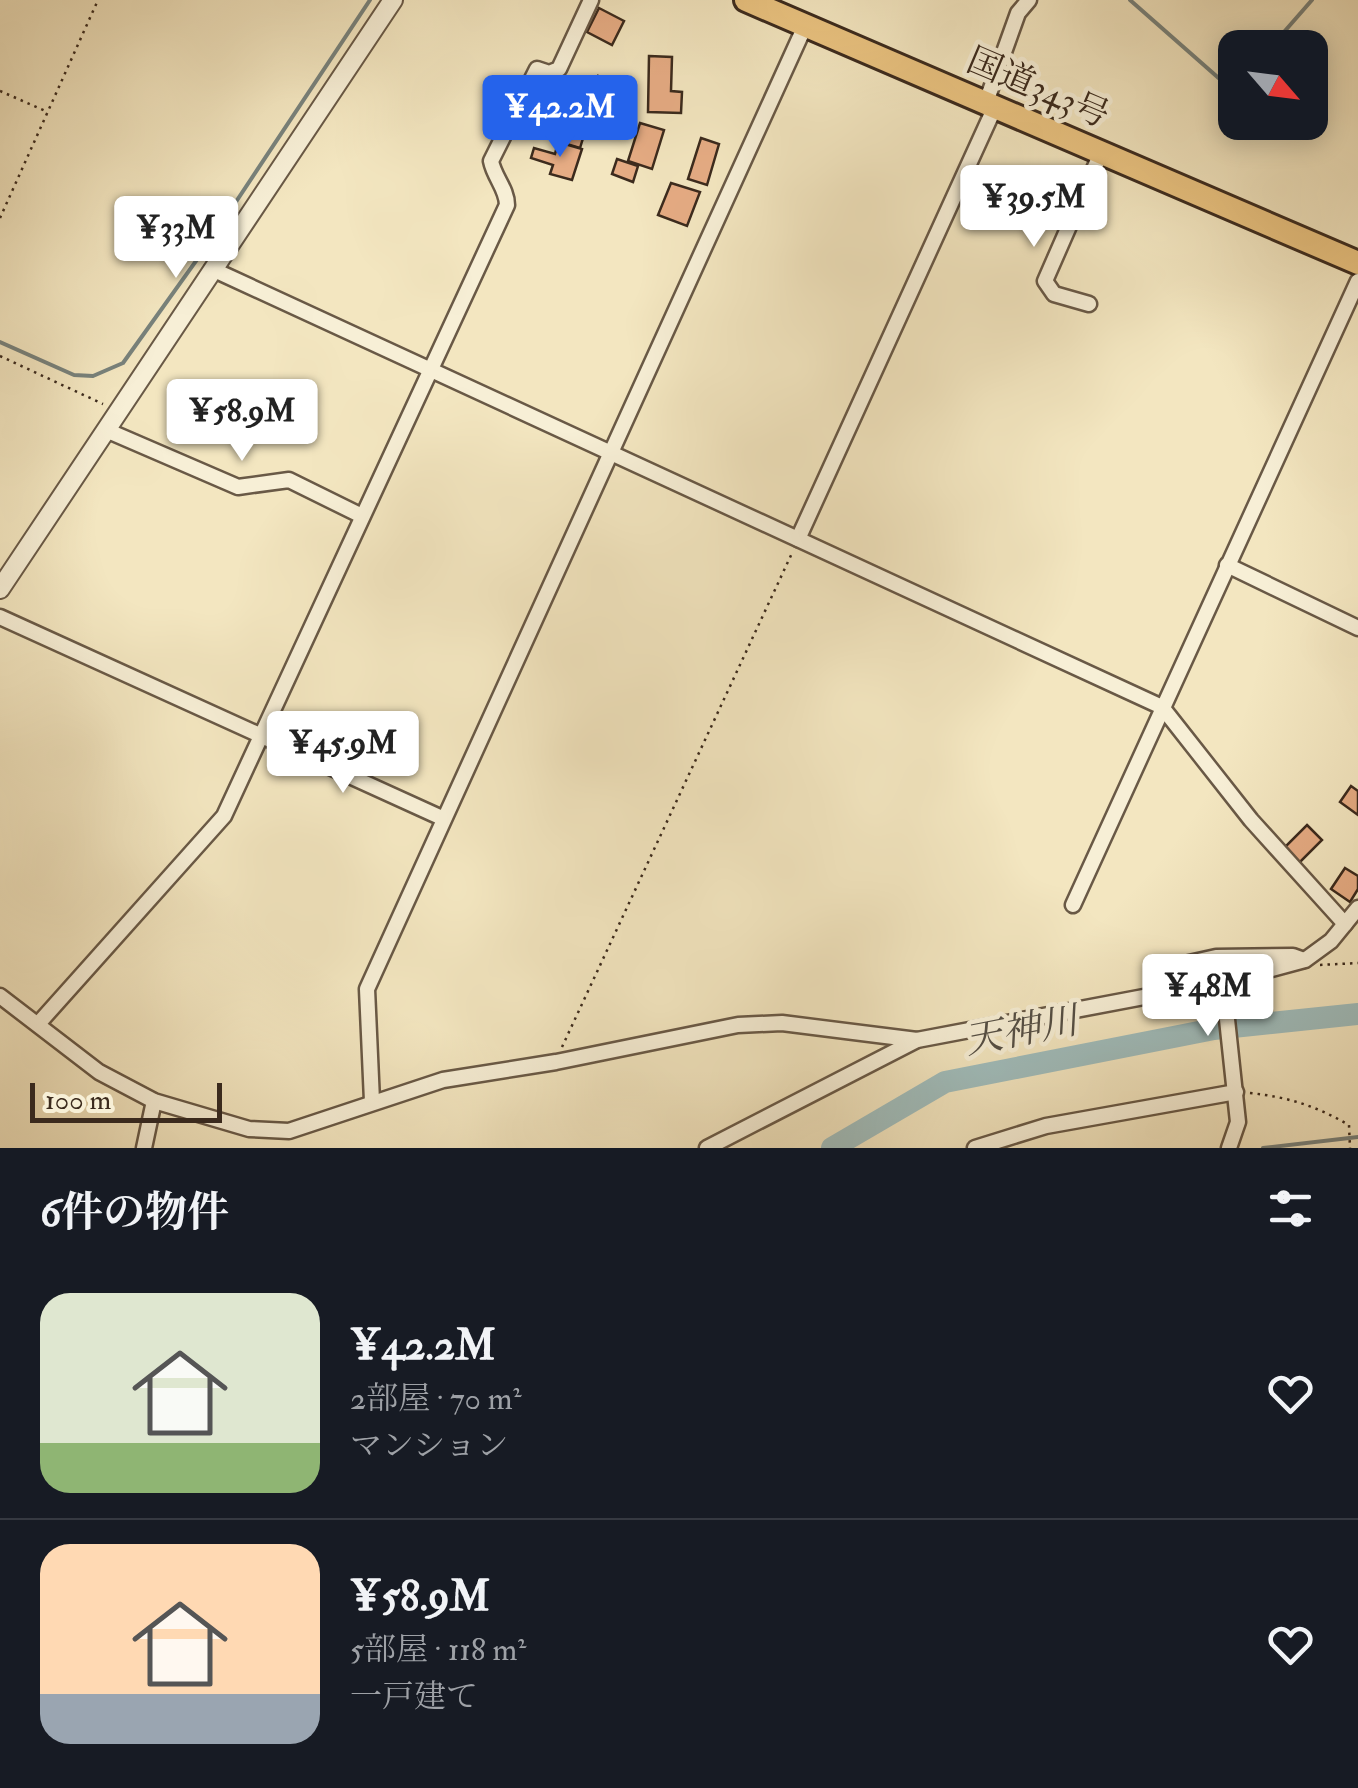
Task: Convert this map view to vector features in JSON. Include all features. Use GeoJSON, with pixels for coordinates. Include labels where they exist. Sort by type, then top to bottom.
{"type":"FeatureCollection","features":[{"type":"Feature","properties":{"kind":"highway","name":"国道343号"},"geometry":{"type":"LineString","coordinates":[[746,0],[1358,263]]}},
{"type":"Feature","properties":{"kind":"street"},"geometry":{"type":"LineString","coordinates":[[0,589],[393,0]]}},
{"type":"Feature","properties":{"kind":"street"},"geometry":{"type":"LineString","coordinates":[[38,1024],[224,816],[507,205],[507,195],[491,161],[538,69],[548,73],[560,69],[591,0]]}},
{"type":"Feature","properties":{"kind":"street"},"geometry":{"type":"LineString","coordinates":[[798,539],[989,107],[1018,13],[1029,0]]}},
{"type":"Feature","properties":{"kind":"street"},"geometry":{"type":"LineString","coordinates":[[372,1101],[367,989],[805,26]]}},
{"type":"Feature","properties":{"kind":"street"},"geometry":{"type":"LineString","coordinates":[[1090,304],[1054,294],[1045,281],[1101,154]]}},
{"type":"Feature","properties":{"kind":"street"},"geometry":{"type":"LineString","coordinates":[[212,270],[1162,707],[1252,820],[1345,924]]}},
{"type":"Feature","properties":{"kind":"street"},"geometry":{"type":"LineString","coordinates":[[1073,905],[1358,281]]}},
{"type":"Feature","properties":{"kind":"street"},"geometry":{"type":"LineString","coordinates":[[106,430],[238,487],[289,480],[362,516]]}},
{"type":"Feature","properties":{"kind":"street"},"geometry":{"type":"LineString","coordinates":[[1227,566],[1358,628]]}},
{"type":"Feature","properties":{"kind":"street"},"geometry":{"type":"LineString","coordinates":[[0,617],[442,818]]}},
{"type":"Feature","properties":{"kind":"street"},"geometry":{"type":"LineString","coordinates":[[707,1148],[917,1040],[1223,982],[1304,960],[1358,908]]}},
{"type":"Feature","properties":{"kind":"street"},"geometry":{"type":"LineString","coordinates":[[1180,964],[1216,958],[1293,956],[1304,960]]}},
{"type":"Feature","properties":{"kind":"street"},"geometry":{"type":"LineString","coordinates":[[1223,982],[1238,1122],[1230,1148]]}},
{"type":"Feature","properties":{"kind":"street"},"geometry":{"type":"LineString","coordinates":[[0,996],[100,1072],[154,1100],[249,1130],[289,1131],[444,1080],[738,1025],[782,1023],[917,1040]]}},
{"type":"Feature","properties":{"kind":"street"},"geometry":{"type":"LineString","coordinates":[[975,1148],[1046,1126],[1236,1092]]}},
{"type":"Feature","properties":{"kind":"street"},"geometry":{"type":"LineString","coordinates":[[144,1148],[154,1100]]}},
{"type":"Feature","properties":{"kind":"street"},"geometry":{"type":"LineString","coordinates":[[289,1131],[289,1148]]}},
{"type":"Feature","properties":{"kind":"path"},"geometry":{"type":"LineString","coordinates":[[0,218],[98,0]]}},
{"type":"Feature","properties":{"kind":"path"},"geometry":{"type":"LineString","coordinates":[[0,91],[48,112]]}},
{"type":"Feature","properties":{"kind":"path"},"geometry":{"type":"LineString","coordinates":[[0,356],[117,411]]}},
{"type":"Feature","properties":{"kind":"path"},"geometry":{"type":"LineString","coordinates":[[556,1062],[798,539]]}},
{"type":"Feature","properties":{"kind":"path"},"geometry":{"type":"LineString","coordinates":[[1304,960],[1324,966],[1358,963]]}},
{"type":"Feature","properties":{"kind":"path"},"geometry":{"type":"LineString","coordinates":[[1236,1092],[1286,1097],[1316,1106],[1349,1125],[1358,1124]]}},
{"type":"Feature","properties":{"kind":"path"},"geometry":{"type":"LineString","coordinates":[[1349,1125],[1350,1148]]}},
{"type":"Feature","properties":{"kind":"building"},"geometry":{"type":"Polygon","coordinates":[[[599,8],[624,21],[612,45],[587,32],[599,8]]]}},
{"type":"Feature","properties":{"kind":"building"},"geometry":{"type":"Polygon","coordinates":[[[649,56],[672,57],[671,91],[682,92],[681,113],[648,112],[649,56]]]}},
{"type":"Feature","properties":{"kind":"building"},"geometry":{"type":"Polygon","coordinates":[[[598,76],[618,85],[610,103],[590,94],[598,76]]]}},
{"type":"Feature","properties":{"kind":"building"},"geometry":{"type":"Polygon","coordinates":[[[540,82],[554,90],[537,124],[522,116],[540,82]]]}},
{"type":"Feature","properties":{"kind":"building"},"geometry":{"type":"Polygon","coordinates":[[[575,104],[592,109],[580,148],[563,143],[575,104]]]}},
{"type":"Feature","properties":{"kind":"building"},"geometry":{"type":"Polygon","coordinates":[[[640,123],[664,130],[652,169],[628,161],[640,123]]]}},
{"type":"Feature","properties":{"kind":"building"},"geometry":{"type":"Polygon","coordinates":[[[701,138],[719,144],[707,185],[688,179],[701,138]]]}},
{"type":"Feature","properties":{"kind":"building"},"geometry":{"type":"Polygon","coordinates":[[[558,142],[582,149],[572,180],[550,174],[553,165],[531,158],[534,148],[555,154],[558,142]]]}},
{"type":"Feature","properties":{"kind":"building"},"geometry":{"type":"Polygon","coordinates":[[[617,159],[638,166],[633,182],[612,174],[617,159]]]}},
{"type":"Feature","properties":{"kind":"building"},"geometry":{"type":"Polygon","coordinates":[[[671,183],[700,192],[687,226],[658,215],[671,183]]]}},
{"type":"Feature","properties":{"kind":"building"},"geometry":{"type":"Polygon","coordinates":[[[1351,786],[1358,791],[1358,815],[1340,802],[1351,786]]]}},
{"type":"Feature","properties":{"kind":"building"},"geometry":{"type":"Polygon","coordinates":[[[1307,825],[1322,840],[1298,864],[1283,849],[1307,825]]]}},
{"type":"Feature","properties":{"kind":"building"},"geometry":{"type":"Polygon","coordinates":[[[1345,868],[1358,876],[1358,889],[1350,902],[1331,889],[1345,868]]]}},
{"type":"Feature","properties":{"kind":"waterway"},"geometry":{"type":"LineString","coordinates":[[0,342],[74,375],[93,376],[123,363],[206,247],[370,0]]}},
{"type":"Feature","properties":{"kind":"waterway"},"geometry":{"type":"LineString","coordinates":[[1130,0],[1218,77]]}},
{"type":"Feature","properties":{"kind":"waterway"},"geometry":{"type":"LineString","coordinates":[[1286,30],[1312,0]]}},
{"type":"Feature","properties":{"kind":"waterway","name":"天神川"},"geometry":{"type":"LineString","coordinates":[[832,1148],[945,1082],[1214,1029],[1358,1014]]}},
{"type":"Feature","properties":{"kind":"waterway"},"geometry":{"type":"LineString","coordinates":[[1263,1148],[1358,1137]]}}]}
